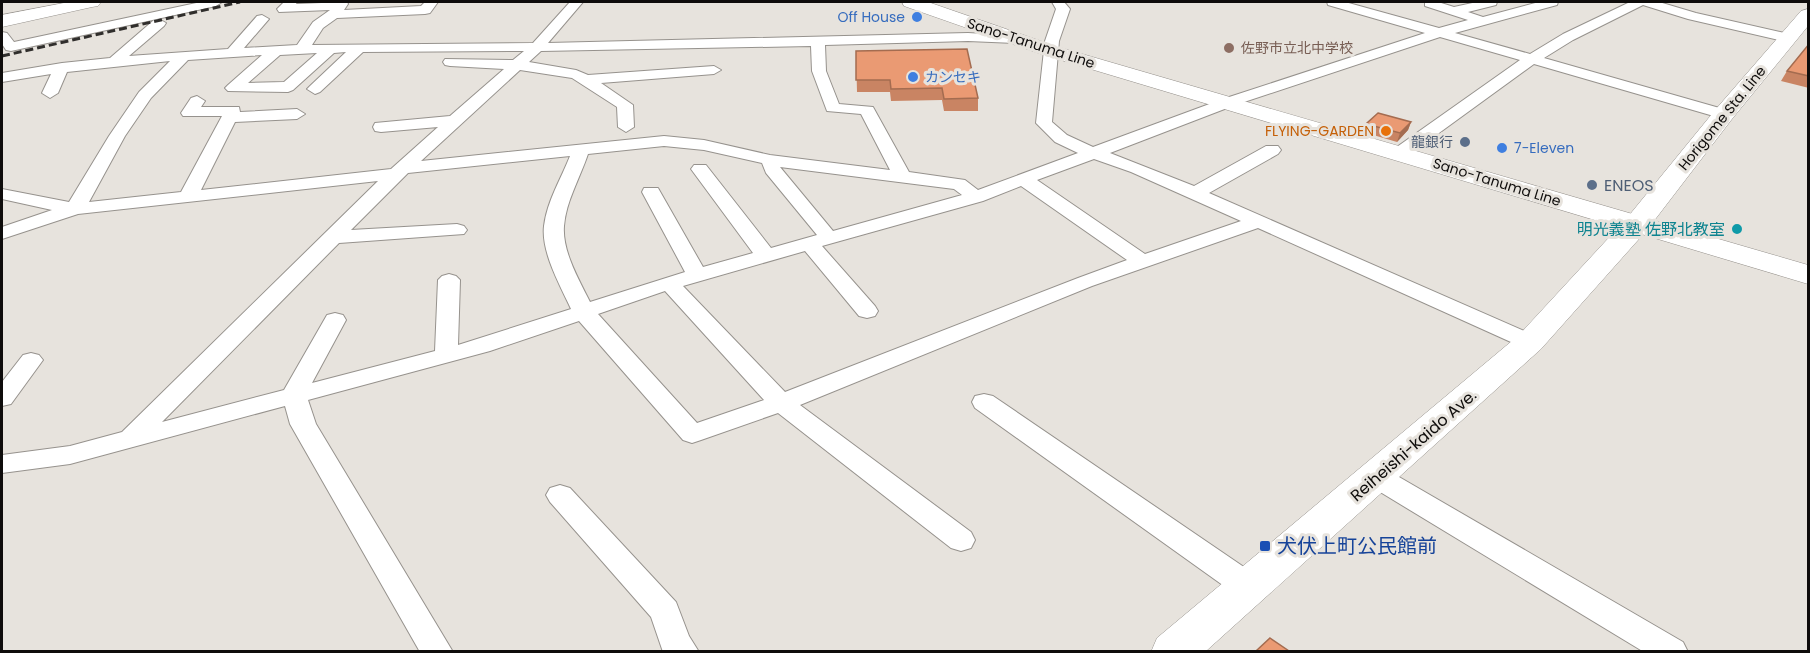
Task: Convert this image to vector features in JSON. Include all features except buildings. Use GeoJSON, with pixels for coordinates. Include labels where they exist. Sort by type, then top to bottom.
{"type":"FeatureCollection","features":[{"type":"Feature","properties":{"kind":"main road"},"geometry":{"type":"LineString","coordinates":[[2,21],[66,5],[92,2]]}},
{"type":"Feature","properties":{"kind":"main road","name":"Sano-Tanuma Line"},"geometry":{"type":"LineString","coordinates":[[911,2],[1051,51],[1809,275]]}},
{"type":"Feature","properties":{"kind":"main road","name":"Horigome Sta. Line"},"geometry":{"type":"LineString","coordinates":[[1637,224],[1724,114],[1791,43],[1809,15]]}},
{"type":"Feature","properties":{"kind":"main road","name":"Reiheishi-kaido Ave."},"geometry":{"type":"LineString","coordinates":[[1173,651],[1377,477],[1530,342],[1637,224]]}},
{"type":"Feature","properties":{"kind":"street"},"geometry":{"type":"LineString","coordinates":[[2,36],[11,47],[216,2]]}},
{"type":"Feature","properties":{"kind":"street"},"geometry":{"type":"LineString","coordinates":[[291,2],[284,9],[340,7],[366,13],[427,6]]}},
{"type":"Feature","properties":{"kind":"street"},"geometry":{"type":"LineString","coordinates":[[130,439],[399,171],[537,47],[577,2]]}},
{"type":"Feature","properties":{"kind":"street"},"geometry":{"type":"LineString","coordinates":[[1058,2],[1063,9],[1051,51],[1044,123],[1051,133],[1074,145],[1195,193],[1410,291],[1530,342]]}},
{"type":"Feature","properties":{"kind":"street"},"geometry":{"type":"LineString","coordinates":[[1333,2],[1724,114]]}},
{"type":"Feature","properties":{"kind":"street"},"geometry":{"type":"LineString","coordinates":[[1454,11],[1491,2]]}},
{"type":"Feature","properties":{"kind":"street"},"geometry":{"type":"LineString","coordinates":[[2,464],[70,454],[482,346],[669,283],[976,197],[1229,102],[1441,32],[1552,2]]}},
{"type":"Feature","properties":{"kind":"street"},"geometry":{"type":"LineString","coordinates":[[1400,153],[1533,58],[1568,37],[1639,2]]}},
{"type":"Feature","properties":{"kind":"street"},"geometry":{"type":"LineString","coordinates":[[1647,2],[1791,43]]}},
{"type":"Feature","properties":{"kind":"street"},"geometry":{"type":"LineString","coordinates":[[1430,3],[1483,21]]}},
{"type":"Feature","properties":{"kind":"street"},"geometry":{"type":"LineString","coordinates":[[414,22],[427,6]]}},
{"type":"Feature","properties":{"kind":"street"},"geometry":{"type":"LineString","coordinates":[[302,50],[318,25],[340,7]]}},
{"type":"Feature","properties":{"kind":"street"},"geometry":{"type":"LineString","coordinates":[[358,24],[366,13]]}},
{"type":"Feature","properties":{"kind":"street"},"geometry":{"type":"LineString","coordinates":[[231,54],[262,19]]}},
{"type":"Feature","properties":{"kind":"street"},"geometry":{"type":"LineString","coordinates":[[114,62],[159,24]]}},
{"type":"Feature","properties":{"kind":"street"},"geometry":{"type":"LineString","coordinates":[[2,77],[62,67],[114,62],[330,48],[537,47],[968,37],[1015,39]]}},
{"type":"Feature","properties":{"kind":"street"},"geometry":{"type":"LineString","coordinates":[[818,40],[819,71],[833,108],[867,110],[903,177]]}},
{"type":"Feature","properties":{"kind":"street"},"geometry":{"type":"LineString","coordinates":[[315,89],[360,47]]}},
{"type":"Feature","properties":{"kind":"street"},"geometry":{"type":"LineString","coordinates":[[276,51],[233,88],[288,87],[330,48]]}},
{"type":"Feature","properties":{"kind":"street"},"geometry":{"type":"LineString","coordinates":[[75,209],[117,136],[146,95],[183,57]]}},
{"type":"Feature","properties":{"kind":"street"},"geometry":{"type":"LineString","coordinates":[[450,62],[517,65],[576,74],[625,105],[626,127]]}},
{"type":"Feature","properties":{"kind":"street"},"geometry":{"type":"LineString","coordinates":[[50,93],[62,67]]}},
{"type":"Feature","properties":{"kind":"street"},"geometry":{"type":"LineString","coordinates":[[586,80],[714,70]]}},
{"type":"Feature","properties":{"kind":"street"},"geometry":{"type":"LineString","coordinates":[[187,198],[233,110],[189,113],[197,101]]}},
{"type":"Feature","properties":{"kind":"street"},"geometry":{"type":"LineString","coordinates":[[230,117],[297,114]]}},
{"type":"Feature","properties":{"kind":"street"},"geometry":{"type":"LineString","coordinates":[[381,127],[454,121]]}},
{"type":"Feature","properties":{"kind":"street"},"geometry":{"type":"LineString","coordinates":[[2,232],[75,209],[187,198],[664,141],[704,145],[770,160],[959,184],[976,197]]}},
{"type":"Feature","properties":{"kind":"street"},"geometry":{"type":"LineString","coordinates":[[1195,193],[1272,150]]}},
{"type":"Feature","properties":{"kind":"street"},"geometry":{"type":"LineString","coordinates":[[580,151],[556,214],[554,236],[573,292],[583,311],[692,434],[781,403],[1143,261],[1257,222]]}},
{"type":"Feature","properties":{"kind":"street"},"geometry":{"type":"LineString","coordinates":[[770,160],[772,168],[867,311]]}},
{"type":"Feature","properties":{"kind":"street"},"geometry":{"type":"LineString","coordinates":[[700,169],[766,256]]}},
{"type":"Feature","properties":{"kind":"street"},"geometry":{"type":"LineString","coordinates":[[1024,180],[1143,261]]}},
{"type":"Feature","properties":{"kind":"street"},"geometry":{"type":"LineString","coordinates":[[651,192],[697,275]]}},
{"type":"Feature","properties":{"kind":"street"},"geometry":{"type":"LineString","coordinates":[[2,194],[75,209]]}},
{"type":"Feature","properties":{"kind":"street"},"geometry":{"type":"LineString","coordinates":[[332,237],[457,230]]}},
{"type":"Feature","properties":{"kind":"street"},"geometry":{"type":"LineString","coordinates":[[446,355],[449,280]]}},
{"type":"Feature","properties":{"kind":"street"},"geometry":{"type":"LineString","coordinates":[[669,283],[781,403],[961,540]]}},
{"type":"Feature","properties":{"kind":"street"},"geometry":{"type":"LineString","coordinates":[[335,320],[294,394],[303,424],[437,651]]}},
{"type":"Feature","properties":{"kind":"street"},"geometry":{"type":"LineString","coordinates":[[2,398],[31,360]]}},
{"type":"Feature","properties":{"kind":"street"},"geometry":{"type":"LineString","coordinates":[[984,402],[1249,587]]}},
{"type":"Feature","properties":{"kind":"street"},"geometry":{"type":"LineString","coordinates":[[1377,477],[1672,651]]}},
{"type":"Feature","properties":{"kind":"street"},"geometry":{"type":"LineString","coordinates":[[560,495],[664,611],[675,643],[682,651]]}},
{"type":"Feature","properties":{"kind":"railway"},"geometry":{"type":"LineString","coordinates":[[2,56],[240,2]]}},
{"type":"Feature","properties":{"kind":"place","name":"Off House"},"geometry":{"type":"Point","coordinates":[917,17]}},
{"type":"Feature","properties":{"kind":"place","name":"佐野市立北中学校"},"geometry":{"type":"Point","coordinates":[1229,48]}},
{"type":"Feature","properties":{"kind":"place","name":"カンセキ"},"geometry":{"type":"Point","coordinates":[913,77]}},
{"type":"Feature","properties":{"kind":"place","name":"FLYING-GARDEN"},"geometry":{"type":"Point","coordinates":[1386,131]}},
{"type":"Feature","properties":{"kind":"place","name":"龍銀行"},"geometry":{"type":"Point","coordinates":[1465,142]}},
{"type":"Feature","properties":{"kind":"place","name":"7-Eleven"},"geometry":{"type":"Point","coordinates":[1502,148]}},
{"type":"Feature","properties":{"kind":"place","name":"ENEOS"},"geometry":{"type":"Point","coordinates":[1592,185]}},
{"type":"Feature","properties":{"kind":"place","name":"明光義塾 佐野北教室"},"geometry":{"type":"Point","coordinates":[1737,229]}},
{"type":"Feature","properties":{"kind":"place","name":"犬伏上町公民館前"},"geometry":{"type":"Point","coordinates":[1265,546]}}]}
